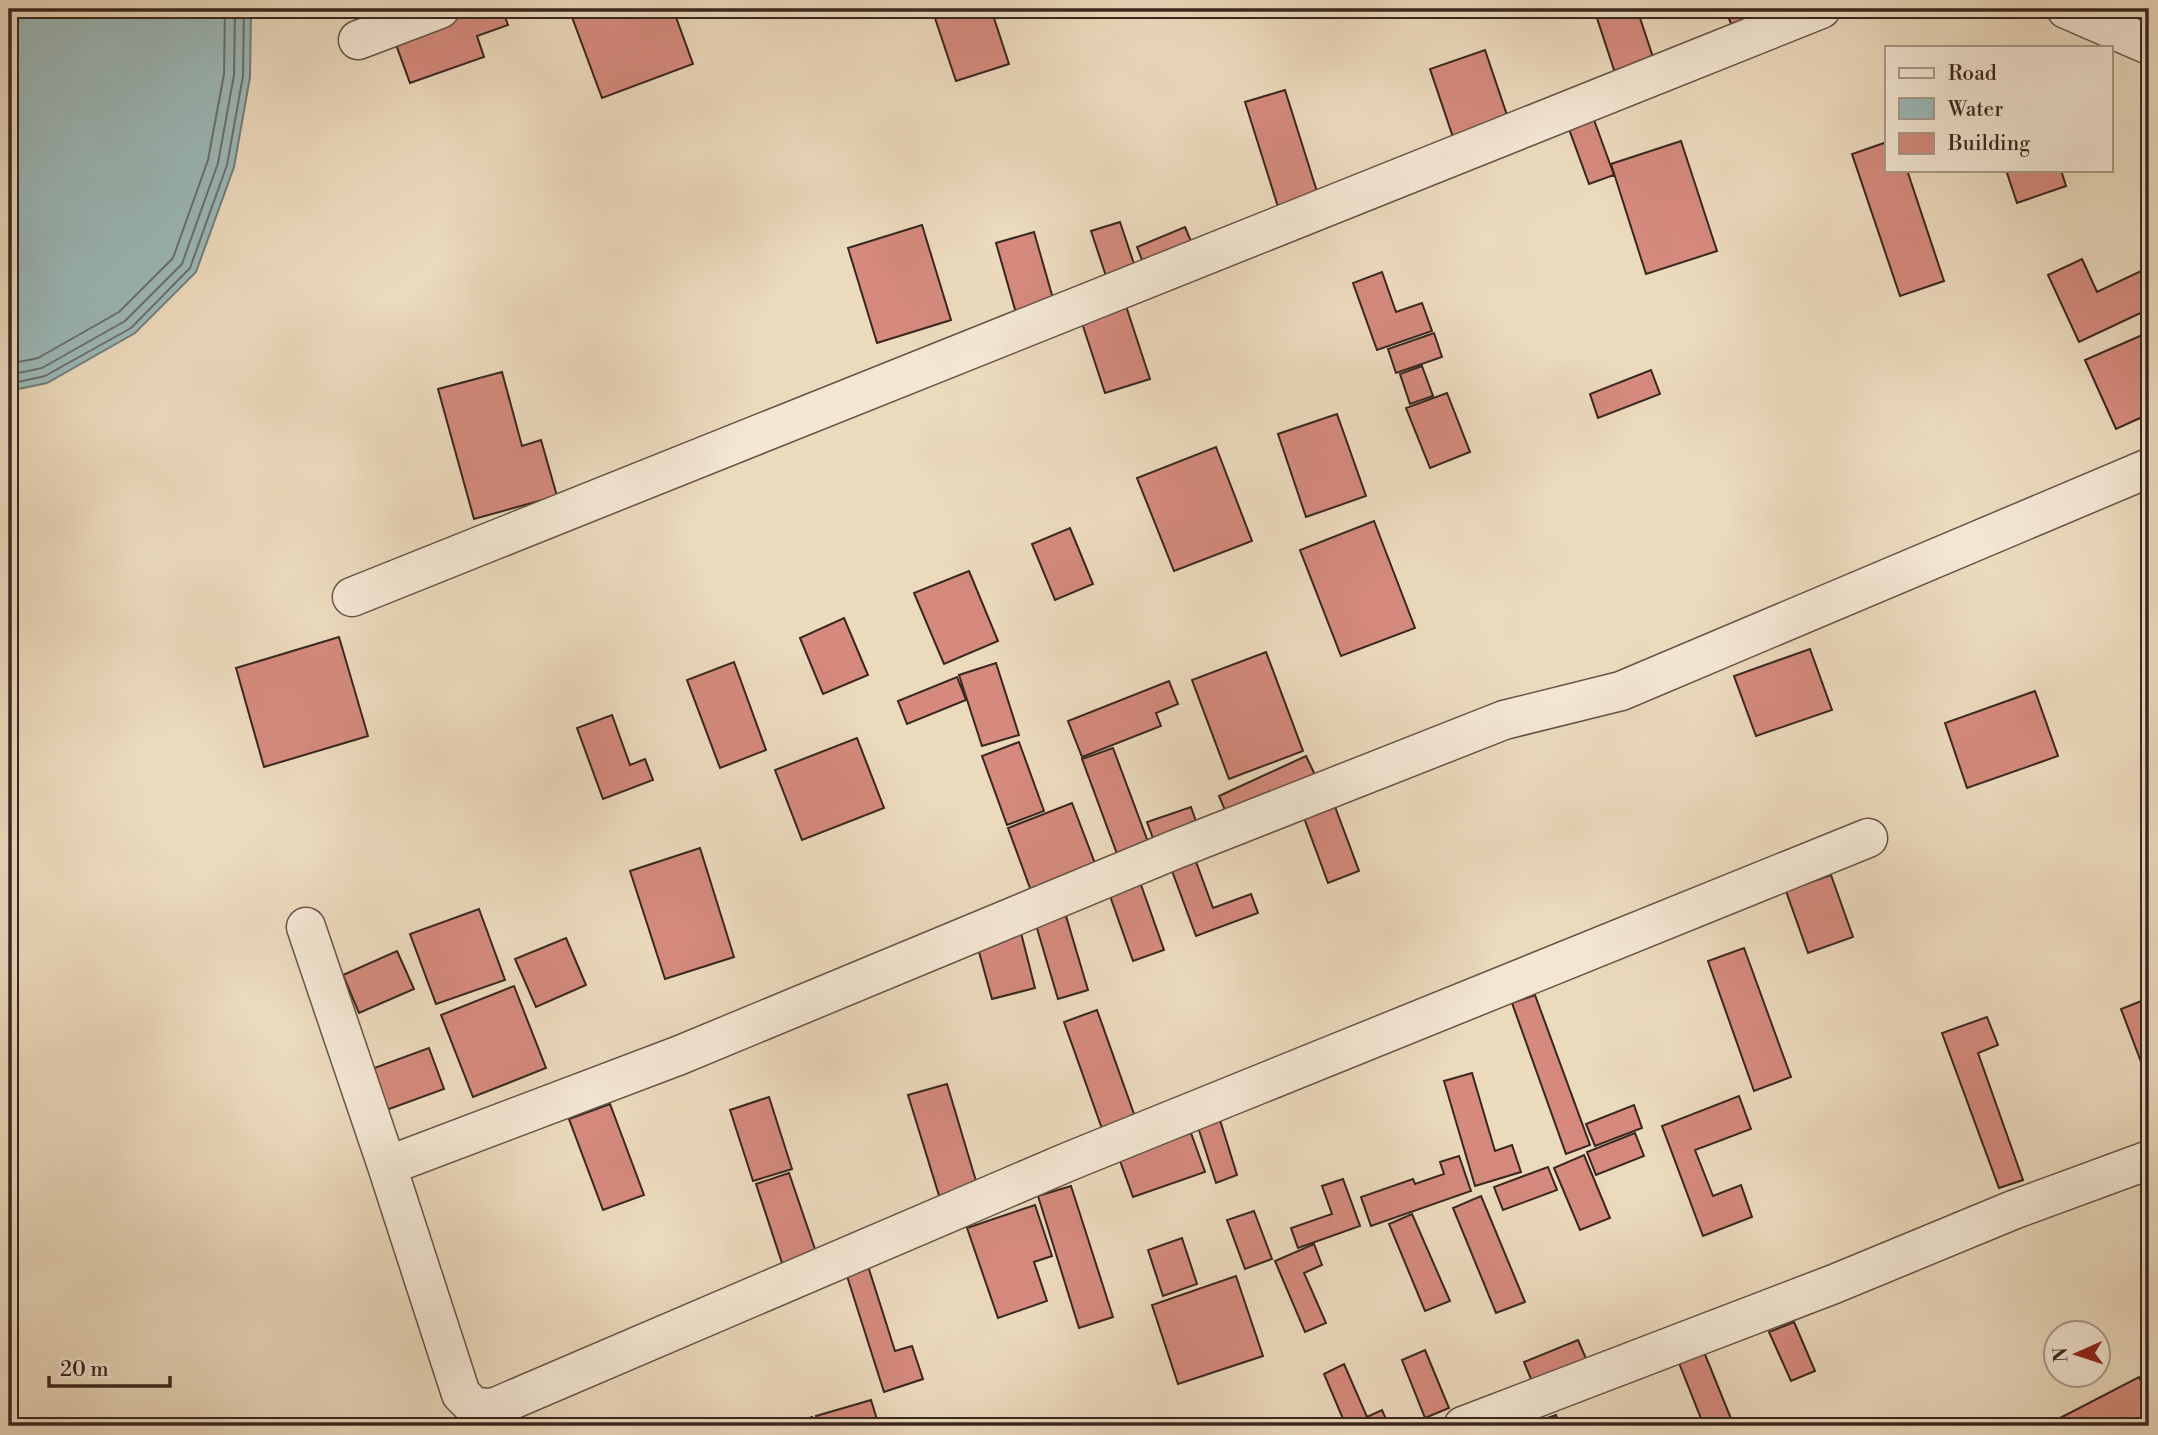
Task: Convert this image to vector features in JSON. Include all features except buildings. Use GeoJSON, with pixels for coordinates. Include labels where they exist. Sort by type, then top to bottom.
{"type":"FeatureCollection","features":[{"type":"Feature","properties":{"kind":"street"},"geometry":{"type":"LineString","coordinates":[[358,40],[440,9]]}},
{"type":"Feature","properties":{"kind":"street"},"geometry":{"type":"LineString","coordinates":[[352,597],[1821,9]]}},
{"type":"Feature","properties":{"kind":"street"},"geometry":{"type":"LineString","coordinates":[[2066,9],[2149,45]]}},
{"type":"Feature","properties":{"kind":"street"},"geometry":{"type":"LineString","coordinates":[[387,1166],[680,1055],[1174,850],[1491,724],[1620,691],[2149,468]]}},
{"type":"Feature","properties":{"kind":"street"},"geometry":{"type":"LineString","coordinates":[[306,927],[461,1394],[474,1407],[493,1408],[1070,1161],[1868,838]]}},
{"type":"Feature","properties":{"kind":"street"},"geometry":{"type":"LineString","coordinates":[[1463,1426],[1834,1284],[2013,1210],[2149,1160]]}},
{"type":"Feature","properties":{"kind":"water"},"geometry":{"type":"Polygon","coordinates":[[[9,9],[251,9],[250,77],[234,167],[196,272],[135,333],[47,383],[9,391],[9,9]]]}}]}
